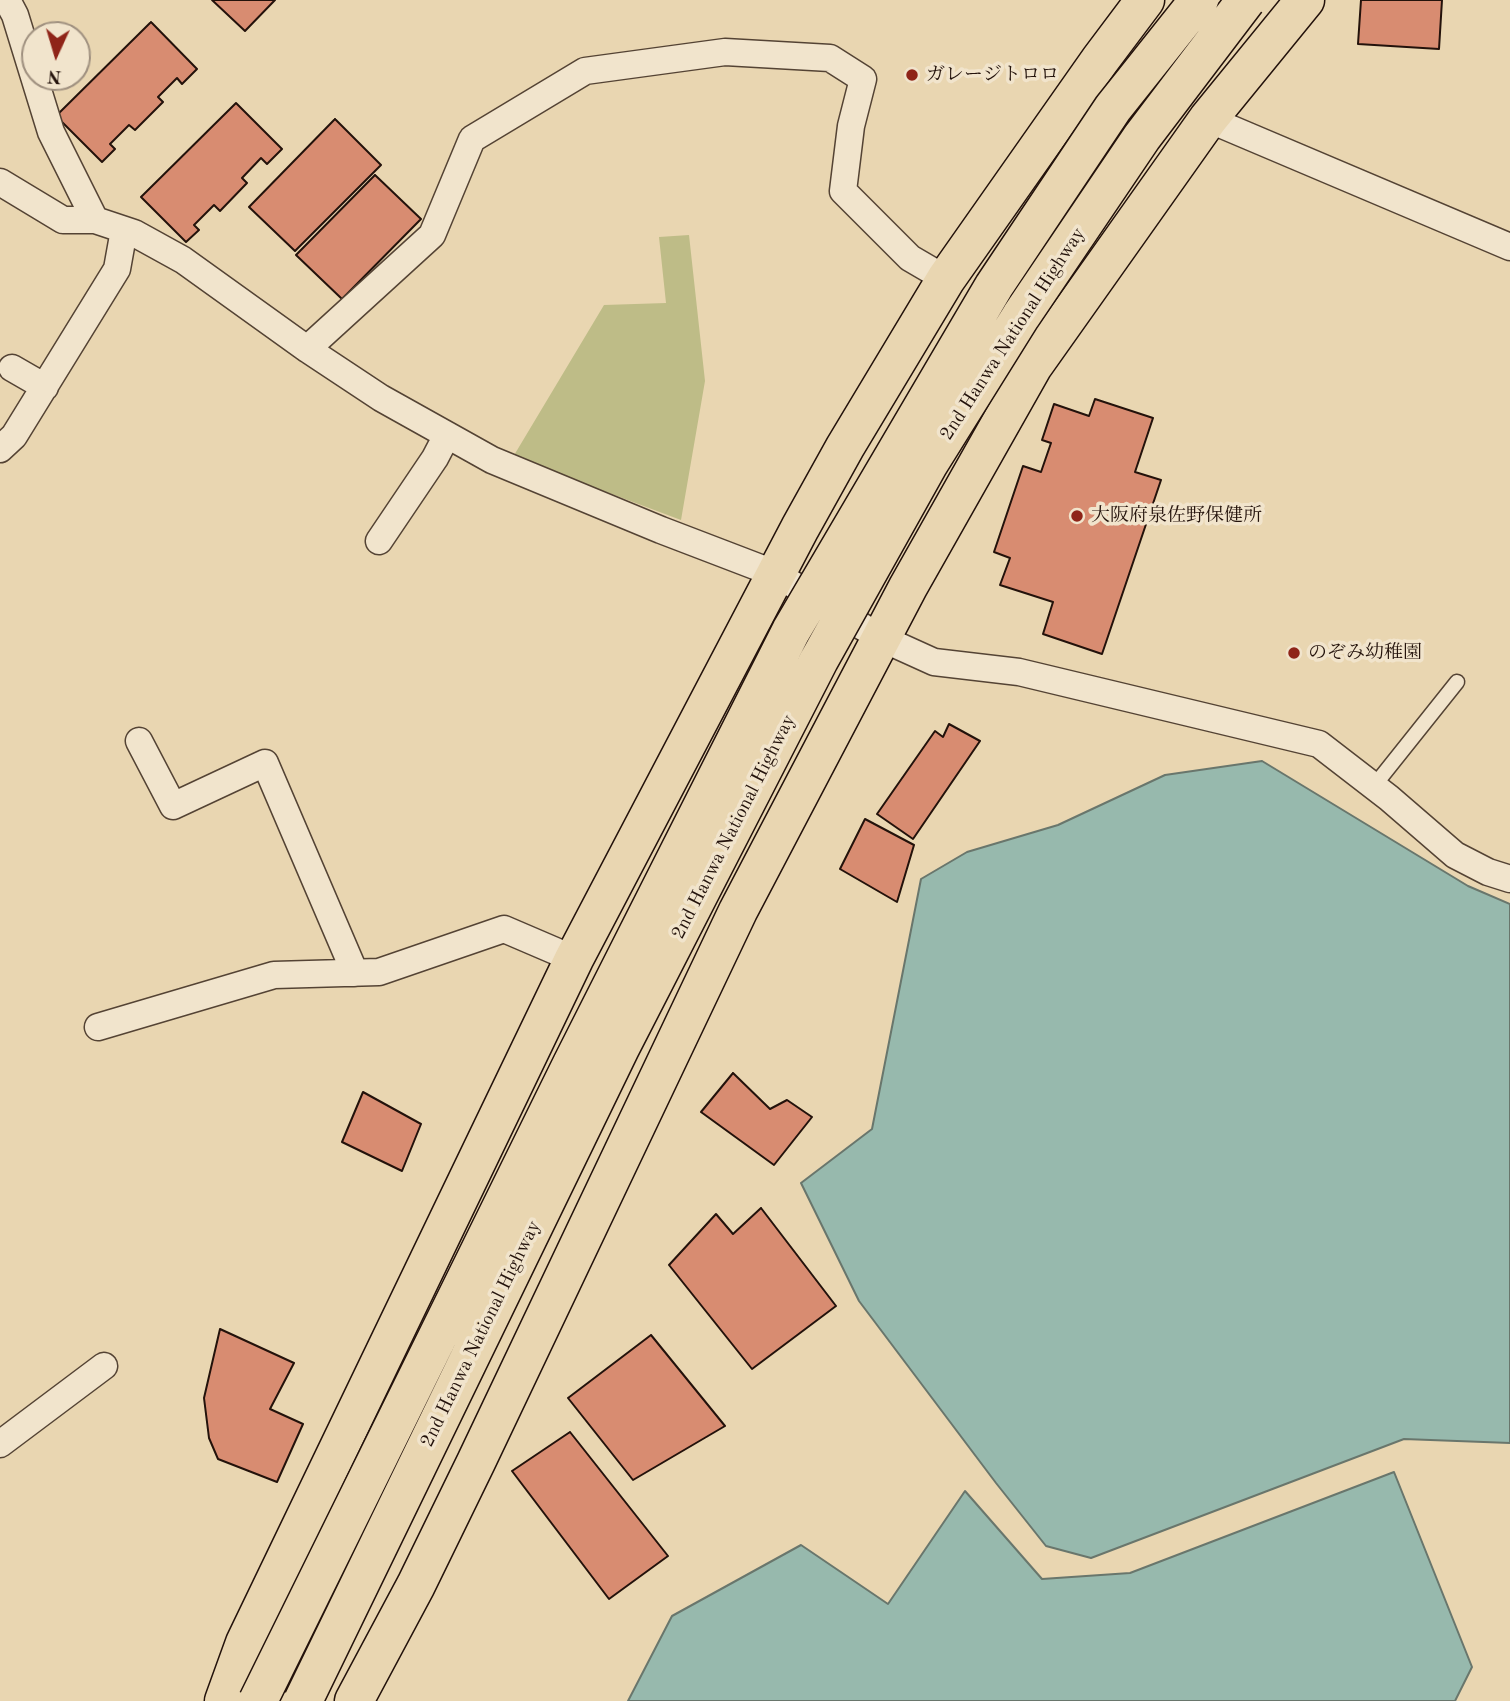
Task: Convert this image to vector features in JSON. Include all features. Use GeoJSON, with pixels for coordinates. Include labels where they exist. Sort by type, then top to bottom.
{"type":"FeatureCollection","features":[{"type":"Feature","properties":{"kind":"highway"},"geometry":{"type":"LineString","coordinates":[[224,1701],[245,1643],[574,959],[776,574],[845,447],[946,279],[1145,0]]}},
{"type":"Feature","properties":{"kind":"highway","name":"2nd Hanwa National Highway"},"geometry":{"type":"LineString","coordinates":[[258,1701],[572,1063],[790,631],[994,286],[1113,108],[1199,0]]}},
{"type":"Feature","properties":{"kind":"highway","name":"2nd Hanwa National Highway"},"geometry":{"type":"LineString","coordinates":[[303,1701],[620,1048],[819,660],[928,465],[1021,316],[1142,137],[1246,0]]}},
{"type":"Feature","properties":{"kind":"highway"},"geometry":{"type":"LineString","coordinates":[[354,1701],[470,1474],[738,911],[881,638],[1033,366],[1208,119],[1305,0]]}},
{"type":"Feature","properties":{"kind":"street"},"geometry":{"type":"LineString","coordinates":[[7,0],[15,15],[51,132],[94,220]]}},
{"type":"Feature","properties":{"kind":"street"},"geometry":{"type":"LineString","coordinates":[[307,349],[432,234],[472,139],[585,71],[725,52],[830,58],[863,79],[851,126],[843,191],[911,258],[946,279]]}},
{"type":"Feature","properties":{"kind":"street"},"geometry":{"type":"LineString","coordinates":[[1208,119],[1510,247]]}},
{"type":"Feature","properties":{"kind":"street"},"geometry":{"type":"LineString","coordinates":[[0,182],[63,220],[94,220],[134,233],[183,260],[307,349],[381,398],[504,465],[776,574],[881,638],[934,662],[1019,672],[1319,744],[1382,792],[1455,855],[1510,880]]}},
{"type":"Feature","properties":{"kind":"street"},"geometry":{"type":"LineString","coordinates":[[0,449],[14,436],[117,270],[124,230]]}},
{"type":"Feature","properties":{"kind":"street"},"geometry":{"type":"LineString","coordinates":[[12,368],[45,387]]}},
{"type":"Feature","properties":{"kind":"street"},"geometry":{"type":"LineString","coordinates":[[379,541],[435,458],[447,435]]}},
{"type":"Feature","properties":{"kind":"street"},"geometry":{"type":"LineString","coordinates":[[139,741],[173,806],[265,763],[355,973]]}},
{"type":"Feature","properties":{"kind":"street"},"geometry":{"type":"LineString","coordinates":[[98,1027],[274,975],[379,972],[504,929],[574,959]]}},
{"type":"Feature","properties":{"kind":"street"},"geometry":{"type":"LineString","coordinates":[[0,1444],[104,1366]]}},
{"type":"Feature","properties":{"kind":"lane"},"geometry":{"type":"LineString","coordinates":[[1382,792],[1457,682]]}},
{"type":"Feature","properties":{"kind":"shaded area"},"geometry":{"type":"Polygon","coordinates":[[[689,235],[705,381],[681,520],[513,457],[604,305],[666,303],[659,237],[689,235]]]}},
{"type":"Feature","properties":{"kind":"water"},"geometry":{"type":"Polygon","coordinates":[[[1262,761],[1468,886],[1510,904],[1510,1443],[1404,1439],[1091,1558],[1046,1546],[996,1483],[859,1301],[801,1183],[872,1129],[921,879],[967,852],[1058,825],[1165,775],[1262,761]]]}},
{"type":"Feature","properties":{"kind":"water"},"geometry":{"type":"Polygon","coordinates":[[[1394,1472],[1472,1667],[1455,1701],[628,1701],[672,1616],[801,1545],[888,1604],[965,1491],[1042,1579],[1130,1573],[1394,1472]]]}},
{"type":"Feature","properties":{"kind":"building"},"geometry":{"type":"Polygon","coordinates":[[[212,0],[275,0],[245,31],[212,0]]]}},
{"type":"Feature","properties":{"kind":"building"},"geometry":{"type":"Polygon","coordinates":[[[1361,0],[1442,0],[1439,49],[1358,44],[1361,0]]]}},
{"type":"Feature","properties":{"kind":"building"},"geometry":{"type":"Polygon","coordinates":[[[151,22],[197,69],[182,84],[177,78],[158,97],[163,102],[135,130],[129,125],[110,144],[115,149],[102,162],[56,116],[81,91],[91,91],[91,81],[151,22]]]}},
{"type":"Feature","properties":{"kind":"building"},"geometry":{"type":"Polygon","coordinates":[[[236,103],[282,149],[267,164],[261,158],[242,178],[247,183],[220,211],[214,205],[194,225],[199,230],[186,242],[141,197],[236,103]]]}},
{"type":"Feature","properties":{"kind":"building"},"geometry":{"type":"Polygon","coordinates":[[[335,119],[381,165],[295,251],[249,207],[335,119]]]}},
{"type":"Feature","properties":{"kind":"building"},"geometry":{"type":"Polygon","coordinates":[[[375,175],[421,219],[342,299],[296,255],[375,175]]]}},
{"type":"Feature","properties":{"kind":"building","name":"大阪府泉佐野保健所"},"geometry":{"type":"Polygon","coordinates":[[[1095,399],[1153,418],[1135,472],[1161,480],[1102,654],[1043,634],[1053,602],[1000,585],[1010,558],[994,552],[1023,466],[1041,472],[1051,443],[1042,440],[1054,404],[1089,416],[1095,399]]]}},
{"type":"Feature","properties":{"kind":"building"},"geometry":{"type":"Polygon","coordinates":[[[949,724],[980,741],[913,839],[877,814],[935,731],[943,737],[949,724]]]}},
{"type":"Feature","properties":{"kind":"building"},"geometry":{"type":"Polygon","coordinates":[[[865,819],[914,845],[897,902],[840,869],[865,819]]]}},
{"type":"Feature","properties":{"kind":"building"},"geometry":{"type":"Polygon","coordinates":[[[733,1073],[770,1109],[787,1100],[812,1117],[774,1165],[701,1112],[733,1073]]]}},
{"type":"Feature","properties":{"kind":"building"},"geometry":{"type":"Polygon","coordinates":[[[363,1092],[421,1124],[402,1171],[342,1142],[363,1092]]]}},
{"type":"Feature","properties":{"kind":"building"},"geometry":{"type":"Polygon","coordinates":[[[761,1208],[836,1306],[752,1369],[669,1265],[716,1214],[733,1234],[761,1208]]]}},
{"type":"Feature","properties":{"kind":"building"},"geometry":{"type":"Polygon","coordinates":[[[220,1329],[294,1363],[270,1409],[303,1424],[277,1482],[218,1459],[209,1438],[204,1398],[220,1329]]]}},
{"type":"Feature","properties":{"kind":"building"},"geometry":{"type":"Polygon","coordinates":[[[651,1335],[725,1426],[633,1480],[568,1398],[651,1335]]]}},
{"type":"Feature","properties":{"kind":"building"},"geometry":{"type":"Polygon","coordinates":[[[570,1432],[668,1556],[609,1599],[512,1471],[570,1432]]]}},
{"type":"Feature","properties":{"kind":"place","name":"ガレージトロロ"},"geometry":{"type":"Point","coordinates":[912,75]}},
{"type":"Feature","properties":{"kind":"place","name":"大阪府泉佐野保健所"},"geometry":{"type":"Point","coordinates":[1077,516]}},
{"type":"Feature","properties":{"kind":"place","name":"のぞみ幼稚園"},"geometry":{"type":"Point","coordinates":[1294,653]}}]}
